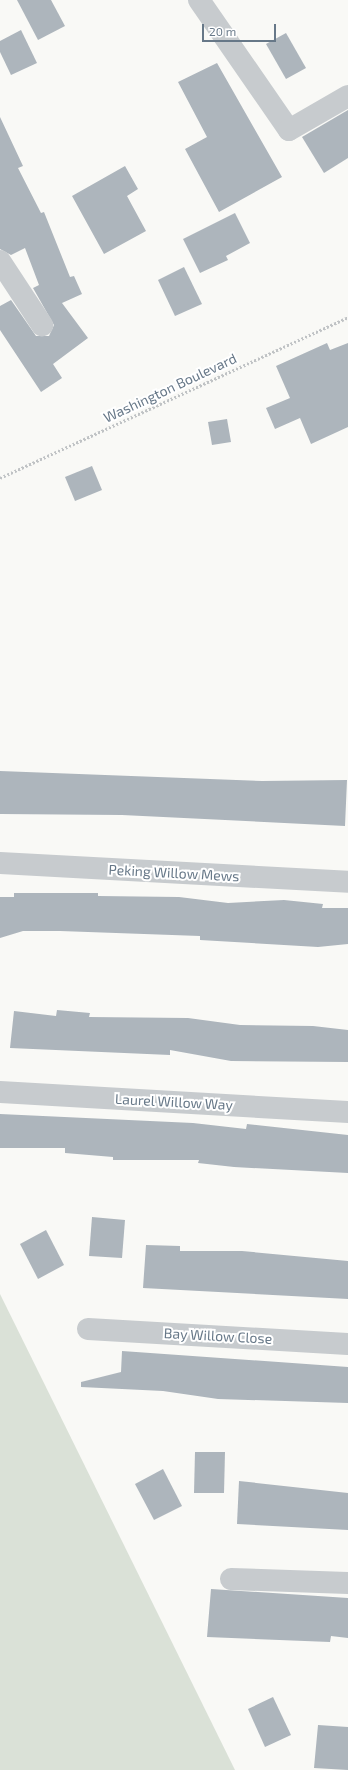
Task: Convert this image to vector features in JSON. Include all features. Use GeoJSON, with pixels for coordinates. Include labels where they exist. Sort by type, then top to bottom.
{"type":"FeatureCollection","features":[{"type":"Feature","properties":{"kind":"street"},"geometry":{"type":"LineString","coordinates":[[199,0],[289,130],[348,96]]}},
{"type":"Feature","properties":{"kind":"street"},"geometry":{"type":"LineString","coordinates":[[1,264],[42,324]]}},
{"type":"Feature","properties":{"kind":"street","name":"Peking Willow Mews"},"geometry":{"type":"LineString","coordinates":[[0,863],[348,882]]}},
{"type":"Feature","properties":{"kind":"street","name":"Laurel Willow Way"},"geometry":{"type":"LineString","coordinates":[[0,1092],[348,1112]]}},
{"type":"Feature","properties":{"kind":"street","name":"Bay Willow Close"},"geometry":{"type":"LineString","coordinates":[[88,1328],[348,1344]]}},
{"type":"Feature","properties":{"kind":"street"},"geometry":{"type":"LineString","coordinates":[[231,1579],[348,1583]]}},
{"type":"Feature","properties":{"kind":"path","name":"Washington Boulevard"},"geometry":{"type":"LineString","coordinates":[[0,478],[348,317]]}},
{"type":"Feature","properties":{"kind":"shaded area"},"geometry":{"type":"Polygon","coordinates":[[[0,1294],[235,1770],[0,1770],[0,1294]]]}},
{"type":"Feature","properties":{"kind":"building"},"geometry":{"type":"Polygon","coordinates":[[[17,0],[51,0],[65,26],[38,40],[17,0]]]}},
{"type":"Feature","properties":{"kind":"building"},"geometry":{"type":"Polygon","coordinates":[[[21,30],[37,63],[11,75],[0,52],[0,41],[21,30]]]}},
{"type":"Feature","properties":{"kind":"building"},"geometry":{"type":"Polygon","coordinates":[[[286,33],[306,68],[286,79],[266,44],[286,33]]]}},
{"type":"Feature","properties":{"kind":"building"},"geometry":{"type":"Polygon","coordinates":[[[217,63],[282,177],[219,212],[185,149],[207,137],[178,82],[217,63]]]}},
{"type":"Feature","properties":{"kind":"building"},"geometry":{"type":"Polygon","coordinates":[[[348,110],[348,158],[324,173],[302,137],[348,110]]]}},
{"type":"Feature","properties":{"kind":"building"},"geometry":{"type":"Polygon","coordinates":[[[0,117],[23,166],[18,168],[41,213],[44,212],[70,277],[74,276],[82,294],[62,303],[88,338],[53,364],[62,378],[41,392],[0,330],[0,306],[11,300],[36,336],[49,336],[54,325],[33,288],[39,285],[25,248],[11,255],[0,249],[0,117]]]}},
{"type":"Feature","properties":{"kind":"building"},"geometry":{"type":"Polygon","coordinates":[[[125,166],[138,189],[127,196],[146,231],[104,254],[72,196],[125,166]]]}},
{"type":"Feature","properties":{"kind":"building"},"geometry":{"type":"Polygon","coordinates":[[[235,213],[250,243],[226,256],[228,260],[200,273],[183,239],[235,213]]]}},
{"type":"Feature","properties":{"kind":"building"},"geometry":{"type":"Polygon","coordinates":[[[184,267],[202,304],[175,316],[158,280],[184,267]]]}},
{"type":"Feature","properties":{"kind":"building"},"geometry":{"type":"Polygon","coordinates":[[[327,343],[330,350],[348,343],[348,427],[311,444],[300,418],[275,429],[266,408],[290,398],[276,366],[327,343]]]}},
{"type":"Feature","properties":{"kind":"building"},"geometry":{"type":"Polygon","coordinates":[[[227,419],[231,442],[212,445],[208,422],[227,419]]]}},
{"type":"Feature","properties":{"kind":"building"},"geometry":{"type":"Polygon","coordinates":[[[92,466],[102,490],[75,501],[65,477],[92,466]]]}},
{"type":"Feature","properties":{"kind":"building"},"geometry":{"type":"Polygon","coordinates":[[[0,771],[262,781],[347,780],[345,826],[122,815],[0,814],[0,771]]]}},
{"type":"Feature","properties":{"kind":"building"},"geometry":{"type":"Polygon","coordinates":[[[14,893],[98,893],[98,896],[179,897],[228,903],[284,900],[323,904],[322,908],[348,908],[348,944],[318,947],[200,940],[200,936],[60,931],[23,931],[0,938],[0,897],[14,897],[14,893]]]}},
{"type":"Feature","properties":{"kind":"building"},"geometry":{"type":"Polygon","coordinates":[[[57,1010],[90,1013],[89,1017],[188,1018],[240,1025],[313,1026],[348,1030],[348,1062],[231,1061],[170,1050],[170,1055],[10,1048],[14,1011],[56,1016],[57,1010]]]}},
{"type":"Feature","properties":{"kind":"building"},"geometry":{"type":"Polygon","coordinates":[[[0,1114],[193,1123],[246,1129],[247,1124],[348,1135],[348,1173],[234,1167],[198,1163],[199,1160],[113,1160],[113,1157],[65,1153],[65,1148],[0,1148],[0,1114]]]}},
{"type":"Feature","properties":{"kind":"building"},"geometry":{"type":"Polygon","coordinates":[[[92,1217],[125,1220],[122,1258],[89,1256],[92,1217]]]}},
{"type":"Feature","properties":{"kind":"building"},"geometry":{"type":"Polygon","coordinates":[[[46,1230],[64,1265],[38,1279],[20,1244],[46,1230]]]}},
{"type":"Feature","properties":{"kind":"building"},"geometry":{"type":"Polygon","coordinates":[[[146,1245],[180,1246],[180,1251],[242,1251],[348,1261],[348,1299],[143,1288],[146,1245]]]}},
{"type":"Feature","properties":{"kind":"building"},"geometry":{"type":"Polygon","coordinates":[[[122,1351],[348,1367],[348,1403],[218,1399],[163,1391],[81,1387],[81,1382],[121,1372],[122,1351]]]}},
{"type":"Feature","properties":{"kind":"building"},"geometry":{"type":"Polygon","coordinates":[[[195,1452],[225,1452],[224,1493],[194,1493],[195,1452]]]}},
{"type":"Feature","properties":{"kind":"building"},"geometry":{"type":"Polygon","coordinates":[[[163,1469],[182,1506],[154,1520],[135,1484],[163,1469]]]}},
{"type":"Feature","properties":{"kind":"building"},"geometry":{"type":"Polygon","coordinates":[[[239,1481],[348,1493],[348,1530],[237,1524],[239,1481]]]}},
{"type":"Feature","properties":{"kind":"building"},"geometry":{"type":"Polygon","coordinates":[[[211,1589],[348,1598],[348,1638],[331,1636],[330,1642],[207,1637],[211,1589]]]}},
{"type":"Feature","properties":{"kind":"building"},"geometry":{"type":"Polygon","coordinates":[[[273,1697],[291,1735],[265,1747],[248,1709],[273,1697]]]}},
{"type":"Feature","properties":{"kind":"building"},"geometry":{"type":"Polygon","coordinates":[[[318,1725],[348,1727],[348,1770],[314,1768],[318,1725]]]}}]}
